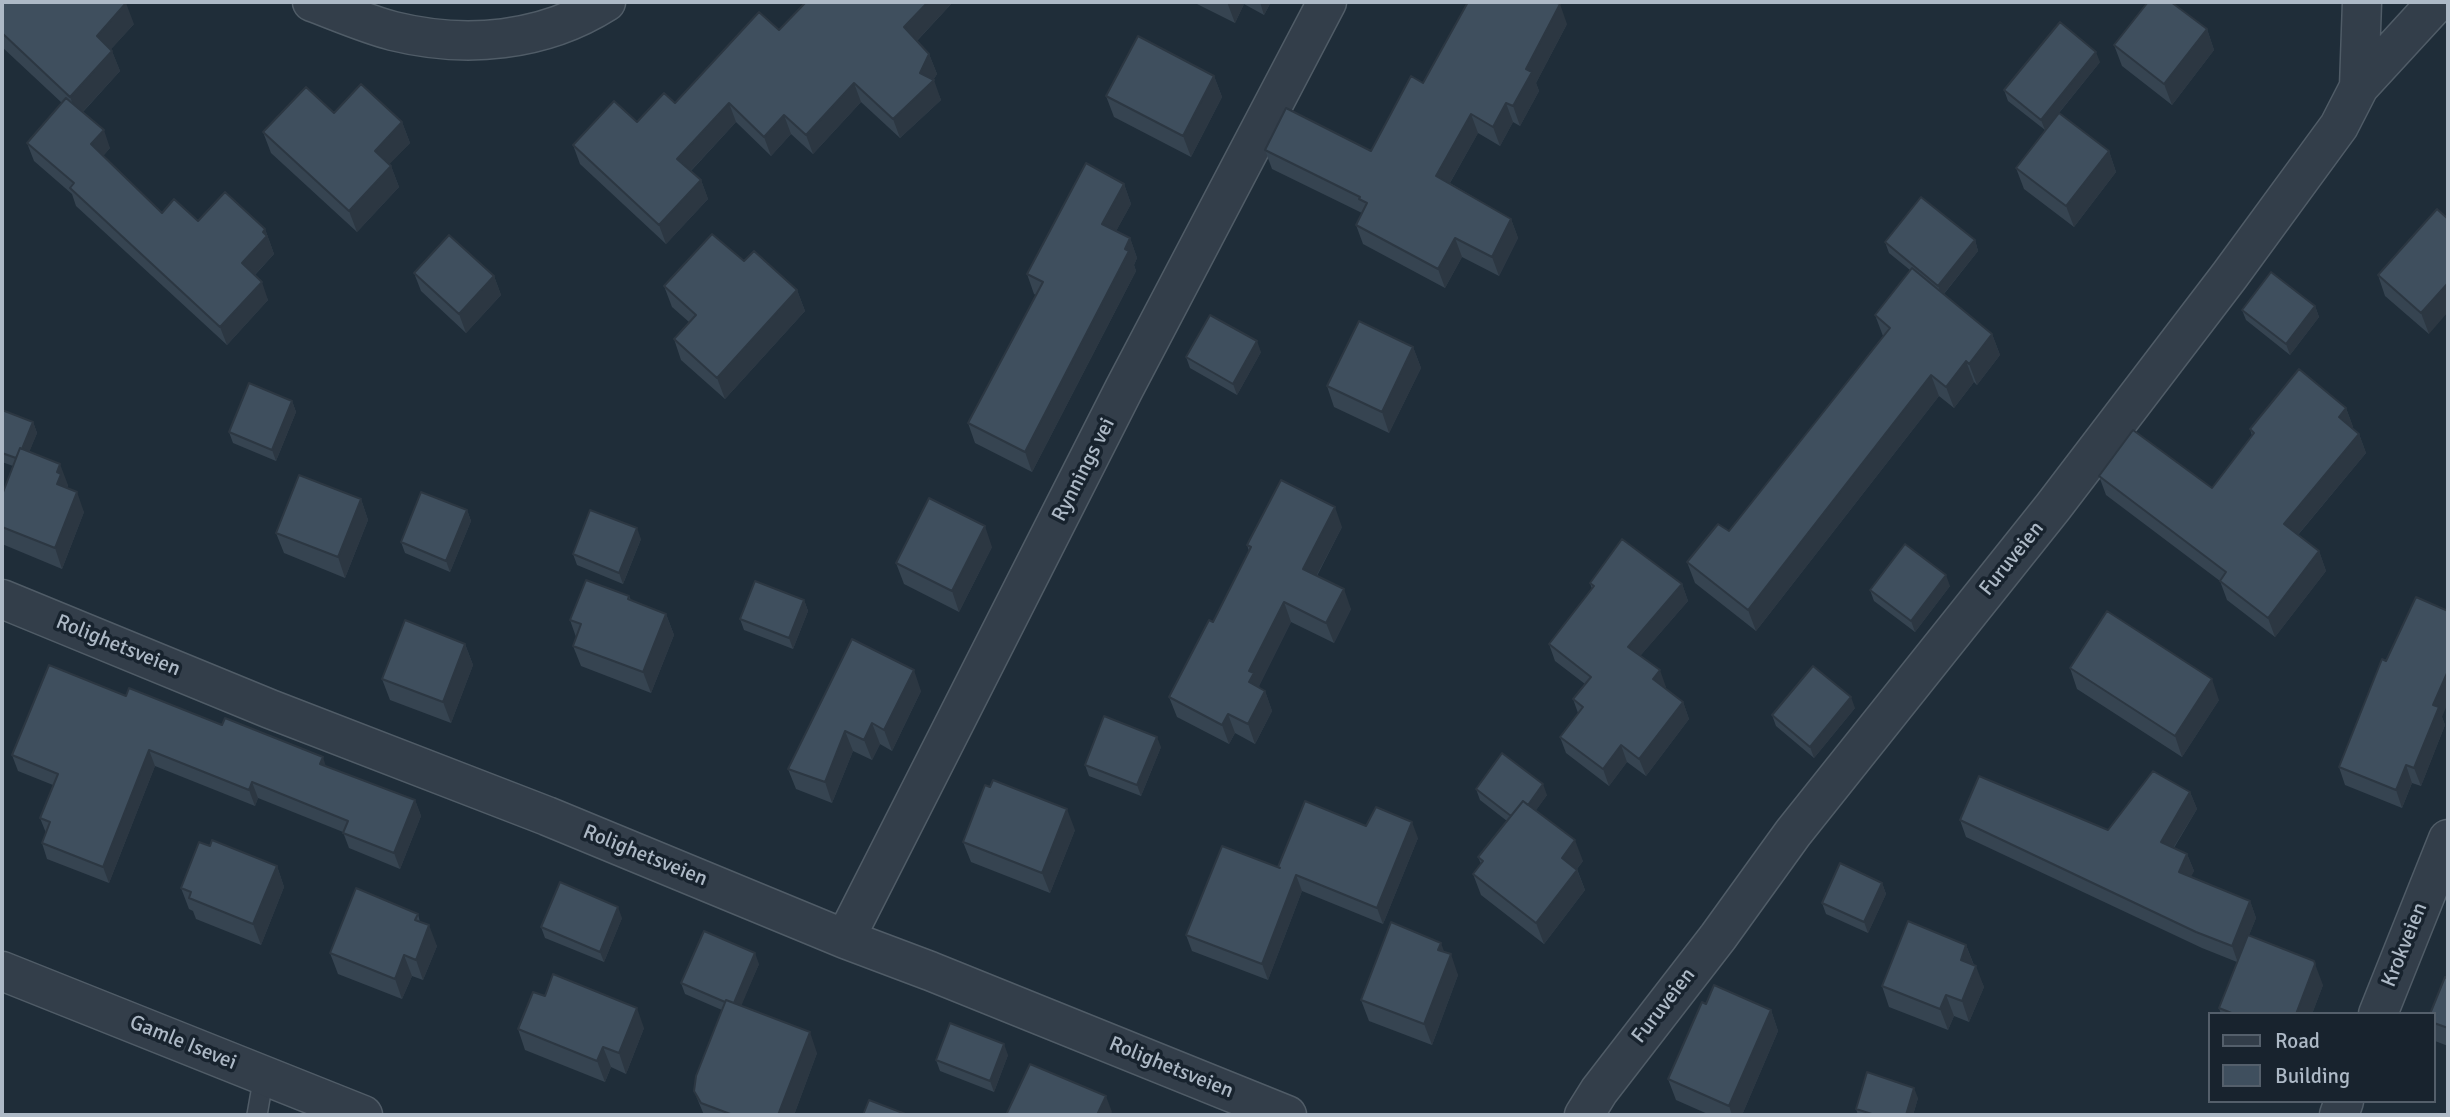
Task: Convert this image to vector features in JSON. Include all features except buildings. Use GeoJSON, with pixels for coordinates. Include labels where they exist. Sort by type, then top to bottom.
{"type":"FeatureCollection","features":[{"type":"Feature","properties":{"kind":"street"},"geometry":{"type":"LineString","coordinates":[[312,2],[390,30],[429,38],[483,40],[507,39],[546,30],[606,2]]}},
{"type":"Feature","properties":{"kind":"street","name":"Rynnings vei"},"geometry":{"type":"LineString","coordinates":[[845,939],[1124,390],[1326,2]]}},
{"type":"Feature","properties":{"kind":"street"},"geometry":{"type":"LineString","coordinates":[[2359,87],[2362,2]]}},
{"type":"Feature","properties":{"kind":"street","name":"Furuveien"},"geometry":{"type":"LineString","coordinates":[[1584,1115],[1599,1091],[1718,937],[1787,841],[2053,507],[2230,275],[2339,126],[2359,87],[2437,2]]}},
{"type":"Feature","properties":{"kind":"street","name":"Rolighetsveien"},"geometry":{"type":"LineString","coordinates":[[2,599],[257,704],[547,816],[845,939],[1287,1115]]}},
{"type":"Feature","properties":{"kind":"street","name":"Krokveien"},"geometry":{"type":"LineString","coordinates":[[2379,1012],[2448,839]]}},
{"type":"Feature","properties":{"kind":"street","name":"Gamle Isevei"},"geometry":{"type":"LineString","coordinates":[[2,971],[363,1115]]}},
{"type":"Feature","properties":{"kind":"lane"},"geometry":{"type":"LineString","coordinates":[[257,1115],[264,1075]]}}]}
